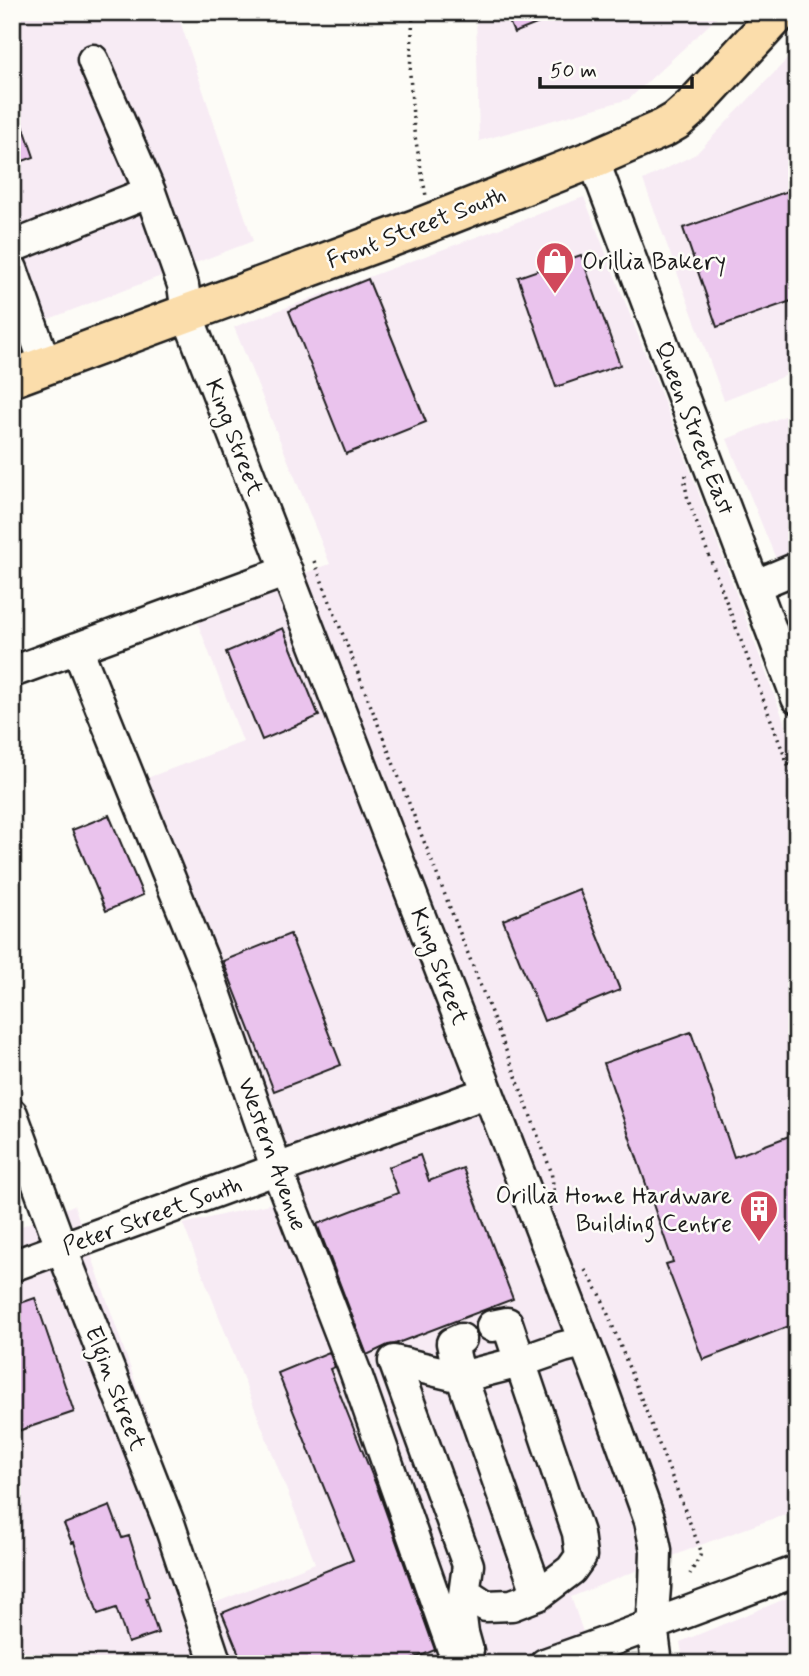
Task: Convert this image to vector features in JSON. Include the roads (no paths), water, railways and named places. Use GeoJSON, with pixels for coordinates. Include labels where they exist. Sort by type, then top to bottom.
{"type":"FeatureCollection","features":[{"type":"Feature","properties":{"kind":"main road","name":"Front Street South"},"geometry":{"type":"LineString","coordinates":[[12,378],[430,223],[664,128],[692,107],[780,12]]}},
{"type":"Feature","properties":{"kind":"street","name":"King Street"},"geometry":{"type":"LineString","coordinates":[[93,61],[150,192],[183,285],[187,314],[300,566],[498,1121],[650,1521],[656,1550],[652,1625],[657,1664]]}},
{"type":"Feature","properties":{"kind":"street","name":"Queen Street East"},"geometry":{"type":"LineString","coordinates":[[593,159],[797,698]]}},
{"type":"Feature","properties":{"kind":"street"},"geometry":{"type":"LineString","coordinates":[[12,247],[150,192]]}},
{"type":"Feature","properties":{"kind":"street"},"geometry":{"type":"LineString","coordinates":[[12,269],[47,365]]}},
{"type":"Feature","properties":{"kind":"street"},"geometry":{"type":"LineString","coordinates":[[12,672],[300,566]]}},
{"type":"Feature","properties":{"kind":"street"},"geometry":{"type":"LineString","coordinates":[[754,586],[797,568]]}},
{"type":"Feature","properties":{"kind":"street","name":"Western Avenue"},"geometry":{"type":"LineString","coordinates":[[77,648],[211,978],[277,1170],[355,1371],[458,1664]]}},
{"type":"Feature","properties":{"kind":"street","name":"Peter Street South"},"geometry":{"type":"LineString","coordinates":[[12,1266],[488,1092]]}},
{"type":"Feature","properties":{"kind":"street","name":"Elgin Street"},"geometry":{"type":"LineString","coordinates":[[12,1114],[169,1523],[216,1664]]}},
{"type":"Feature","properties":{"kind":"street"},"geometry":{"type":"LineString","coordinates":[[355,1371],[394,1361],[459,1359],[509,1344],[563,1347],[584,1342]]}},
{"type":"Feature","properties":{"kind":"street"},"geometry":{"type":"LineString","coordinates":[[465,1592],[486,1606],[512,1605],[538,1595],[571,1570],[581,1556],[578,1533],[509,1344]]}},
{"type":"Feature","properties":{"kind":"street"},"geometry":{"type":"LineString","coordinates":[[459,1359],[538,1595]]}},
{"type":"Feature","properties":{"kind":"street"},"geometry":{"type":"LineString","coordinates":[[394,1361],[468,1565],[461,1617],[472,1664]]}},
{"type":"Feature","properties":{"kind":"street"},"geometry":{"type":"LineString","coordinates":[[545,1664],[797,1571]]}},
{"type":"Feature","properties":{"kind":"street"},"geometry":{"type":"LineString","coordinates":[[437,1604],[465,1592]]}},
{"type":"Feature","properties":{"kind":"place","name":"Orillia Bakery"},"geometry":{"type":"Point","coordinates":[555,295]}},
{"type":"Feature","properties":{"kind":"place","name":"Orillia Home Hardware Building Centre"},"geometry":{"type":"Point","coordinates":[759,1243]}}]}
